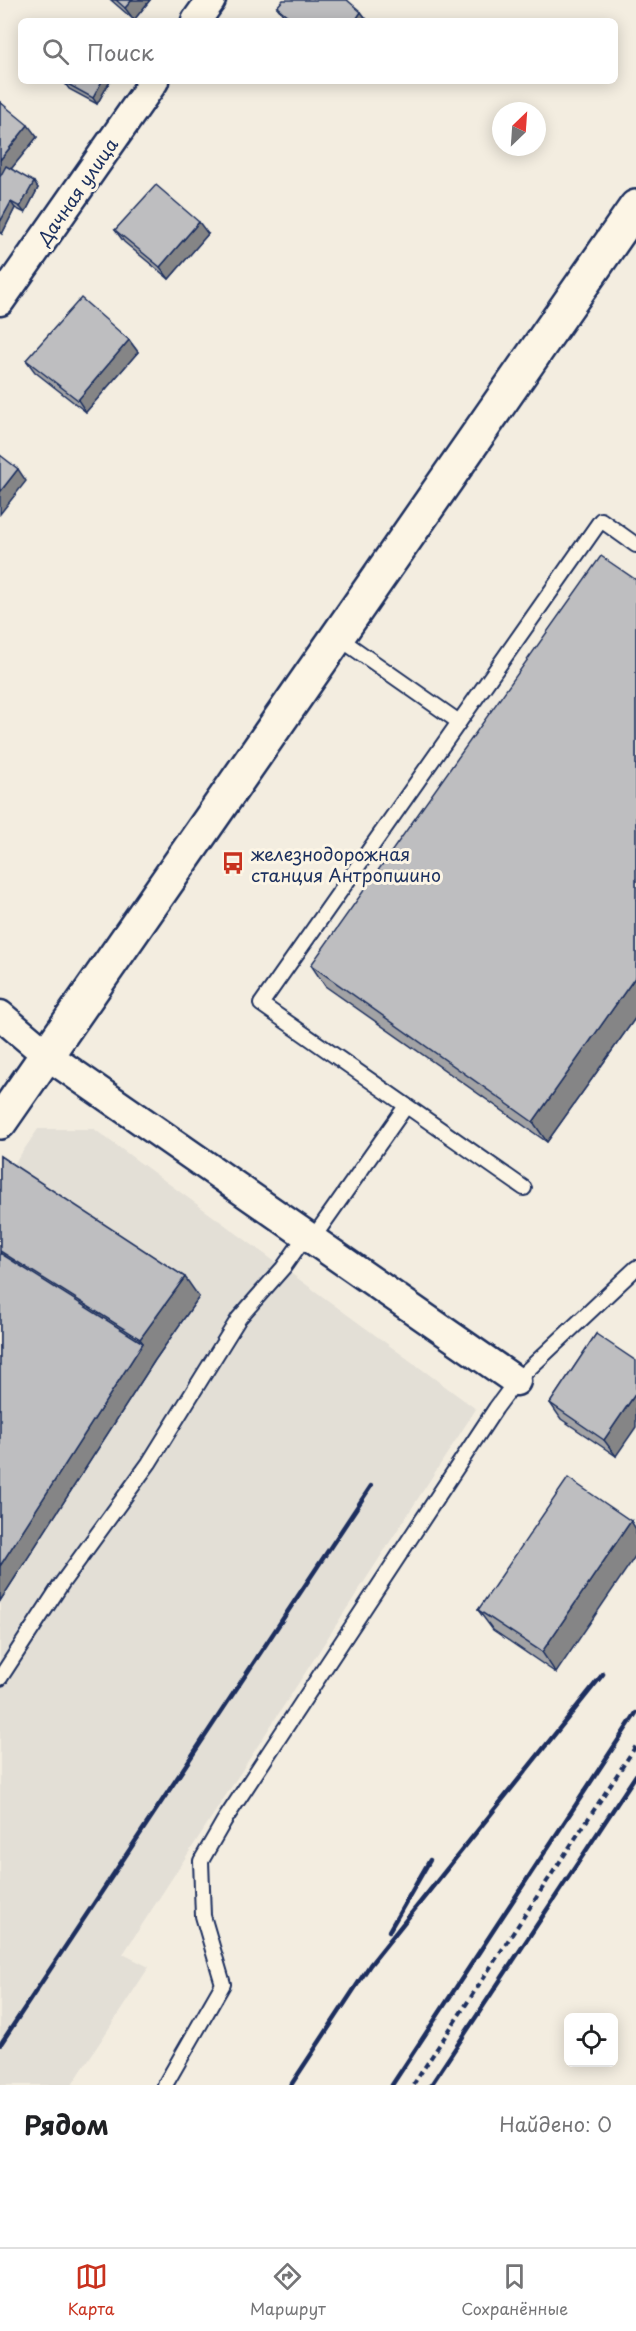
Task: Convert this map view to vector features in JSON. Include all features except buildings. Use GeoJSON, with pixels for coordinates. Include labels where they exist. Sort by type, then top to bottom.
{"type":"FeatureCollection","features":[{"type":"Feature","properties":{"kind":"street"},"geometry":{"type":"LineString","coordinates":[[198,18],[211,0]]}},
{"type":"Feature","properties":{"kind":"street","name":"Дачная улица"},"geometry":{"type":"LineString","coordinates":[[0,301],[152,84]]}},
{"type":"Feature","properties":{"kind":"street"},"geometry":{"type":"LineString","coordinates":[[0,1122],[339,638],[636,207]]}},
{"type":"Feature","properties":{"kind":"street"},"geometry":{"type":"LineString","coordinates":[[0,1015],[47,1054],[516,1381]]}},
{"type":"Feature","properties":{"kind":"lane"},"geometry":{"type":"LineString","coordinates":[[524,1188],[261,1004],[601,520],[636,545]]}},
{"type":"Feature","properties":{"kind":"lane"},"geometry":{"type":"LineString","coordinates":[[339,638],[459,722]]}},
{"type":"Feature","properties":{"kind":"lane"},"geometry":{"type":"LineString","coordinates":[[0,1678],[62,1582],[149,1463],[239,1318],[310,1236],[406,1106]]}},
{"type":"Feature","properties":{"kind":"lane"},"geometry":{"type":"LineString","coordinates":[[165,2085],[223,1984],[202,1916],[201,1861],[230,1811],[496,1408],[516,1381],[636,1268]]}},
{"type":"Feature","properties":{"kind":"path"},"geometry":{"type":"LineString","coordinates":[[413,2085],[636,1746]]}},
{"type":"Feature","properties":{"kind":"shaded area"},"geometry":{"type":"Polygon","coordinates":[[[38,1129],[94,1129],[476,1409],[123,1954],[149,1967],[72,2085],[0,2085],[0,1185],[38,1129]]]}},
{"type":"Feature","properties":{"kind":"railway"},"geometry":{"type":"LineString","coordinates":[[0,2045],[371,1486]]}},
{"type":"Feature","properties":{"kind":"railway"},"geometry":{"type":"LineString","coordinates":[[291,2085],[370,1965],[603,1674]]}},
{"type":"Feature","properties":{"kind":"railway"},"geometry":{"type":"LineString","coordinates":[[392,2085],[636,1713]]}},
{"type":"Feature","properties":{"kind":"railway"},"geometry":{"type":"LineString","coordinates":[[431,2085],[636,1775]]}},
{"type":"Feature","properties":{"kind":"railway"},"geometry":{"type":"LineString","coordinates":[[389,1931],[430,1860]]}},
{"type":"Feature","properties":{"kind":"place","name":"железнодорожная станция Антропшино"},"geometry":{"type":"Point","coordinates":[233,863]}}]}
